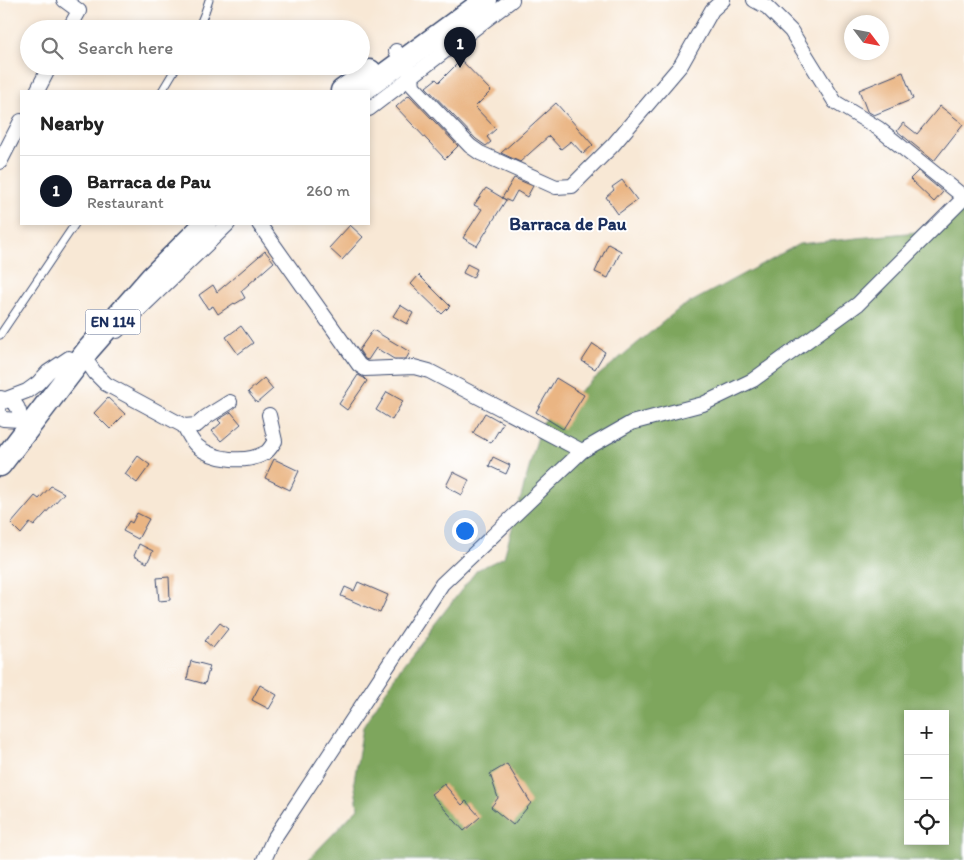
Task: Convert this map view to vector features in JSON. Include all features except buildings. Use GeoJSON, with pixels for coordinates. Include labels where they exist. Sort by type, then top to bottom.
{"type":"FeatureCollection","features":[{"type":"Feature","properties":{"kind":"main road"},"geometry":{"type":"LineString","coordinates":[[344,90],[404,62],[465,0]]}},
{"type":"Feature","properties":{"kind":"main road"},"geometry":{"type":"LineString","coordinates":[[363,90],[486,0]]}},
{"type":"Feature","properties":{"kind":"main road","name":"EN 114"},"geometry":{"type":"LineString","coordinates":[[0,444],[16,421],[78,359],[113,305],[190,225]]}},
{"type":"Feature","properties":{"kind":"main road","name":"EN 114"},"geometry":{"type":"LineString","coordinates":[[0,465],[16,421],[59,389],[88,350],[152,277],[204,225]]}},
{"type":"Feature","properties":{"kind":"street"},"geometry":{"type":"LineString","coordinates":[[64,0],[80,5],[73,20]]}},
{"type":"Feature","properties":{"kind":"street"},"geometry":{"type":"LineString","coordinates":[[370,108],[404,62],[512,0]]}},
{"type":"Feature","properties":{"kind":"street"},"geometry":{"type":"LineString","coordinates":[[404,62],[413,86],[470,146],[480,153],[556,187],[572,186],[612,145],[681,65],[712,10],[723,0]]}},
{"type":"Feature","properties":{"kind":"street"},"geometry":{"type":"LineString","coordinates":[[264,860],[273,840],[442,584],[582,452],[631,423],[704,404],[753,380],[858,304],[964,198],[878,128],[835,102],[791,31],[767,7],[754,0]]}},
{"type":"Feature","properties":{"kind":"street"},"geometry":{"type":"LineString","coordinates":[[38,90],[45,75]]}},
{"type":"Feature","properties":{"kind":"street"},"geometry":{"type":"LineString","coordinates":[[0,162],[20,123]]}},
{"type":"Feature","properties":{"kind":"street"},"geometry":{"type":"LineString","coordinates":[[59,389],[78,359],[185,266],[227,225]]}},
{"type":"Feature","properties":{"kind":"street"},"geometry":{"type":"LineString","coordinates":[[259,225],[359,365],[365,369],[414,367],[429,371],[582,452]]}},
{"type":"Feature","properties":{"kind":"street"},"geometry":{"type":"LineString","coordinates":[[2,401],[27,391],[48,372],[78,359]]}},
{"type":"Feature","properties":{"kind":"street"},"geometry":{"type":"LineString","coordinates":[[78,359],[96,373],[106,384],[184,426],[194,444],[203,451],[219,458],[233,460],[265,453],[275,441],[269,414]]}},
{"type":"Feature","properties":{"kind":"street"},"geometry":{"type":"LineString","coordinates":[[2,401],[15,403],[20,410],[16,421]]}},
{"type":"Feature","properties":{"kind":"street"},"geometry":{"type":"LineString","coordinates":[[184,426],[197,425],[230,402]]}},
{"type":"Feature","properties":{"kind":"lane"},"geometry":{"type":"LineString","coordinates":[[202,20],[208,0]]}},
{"type":"Feature","properties":{"kind":"lane"},"geometry":{"type":"LineString","coordinates":[[163,90],[172,75]]}},
{"type":"Feature","properties":{"kind":"lane"},"geometry":{"type":"LineString","coordinates":[[0,335],[74,225]]}},
{"type":"Feature","properties":{"kind":"green space"},"geometry":{"type":"Polygon","coordinates":[[[964,198],[964,860],[308,860],[358,808],[354,781],[363,727],[401,667],[477,570],[504,557],[542,422],[680,308],[799,244],[916,232],[964,198]]]}},
{"type":"Feature","properties":{"kind":"place","name":"Barraca de Pau"},"geometry":{"type":"Point","coordinates":[460,68]}},
{"type":"Feature","properties":{"kind":"district","name":"Barraca de Pau"},"geometry":{"type":"Point","coordinates":[568,224]}}]}
